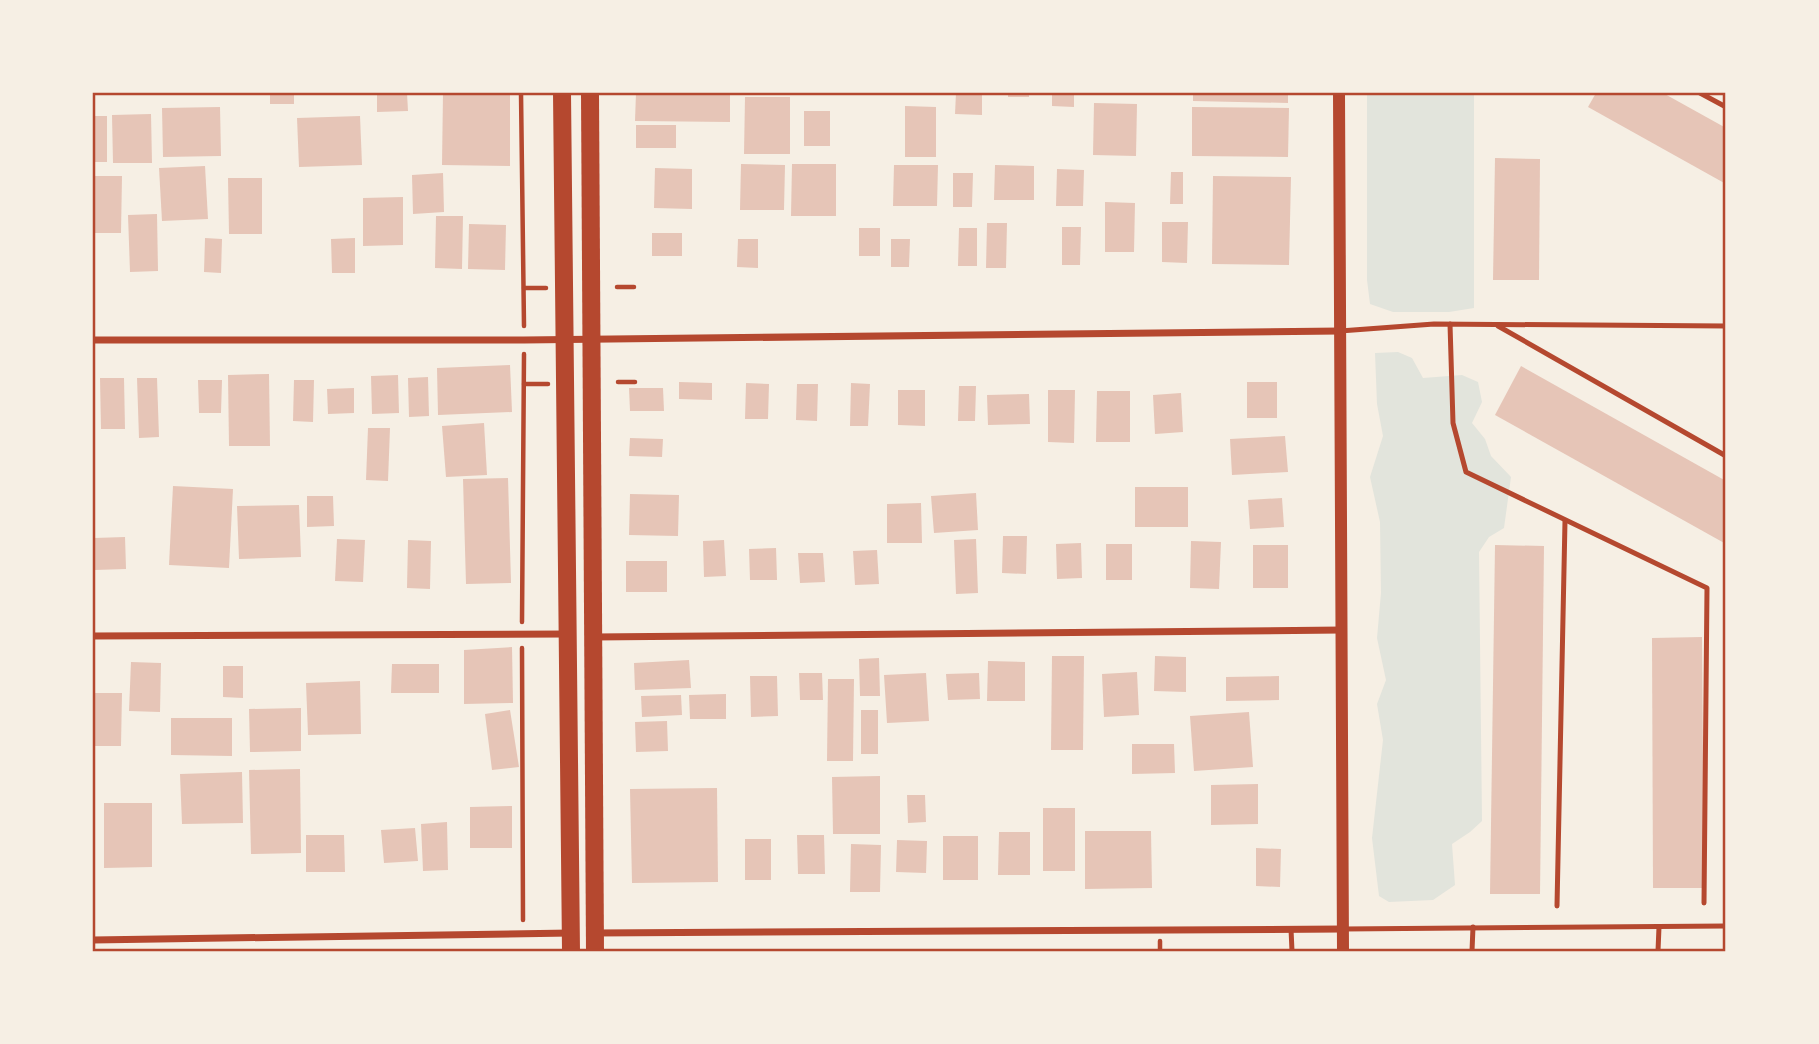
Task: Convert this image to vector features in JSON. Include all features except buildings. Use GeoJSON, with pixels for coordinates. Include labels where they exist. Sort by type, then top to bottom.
{"type":"FeatureCollection","features":[{"type":"Feature","properties":{"kind":"highway"},"geometry":{"type":"LineString","coordinates":[[562,93],[571,942]]}},
{"type":"Feature","properties":{"kind":"highway"},"geometry":{"type":"LineString","coordinates":[[590,93],[595,942]]}},
{"type":"Feature","properties":{"kind":"street"},"geometry":{"type":"LineString","coordinates":[[1339,93],[1343,951]]}},
{"type":"Feature","properties":{"kind":"street"},"geometry":{"type":"LineString","coordinates":[[93,340],[566,340],[1340,331]]}},
{"type":"Feature","properties":{"kind":"street"},"geometry":{"type":"LineString","coordinates":[[593,636],[1342,630]]}},
{"type":"Feature","properties":{"kind":"street"},"geometry":{"type":"LineString","coordinates":[[93,636],[569,634]]}},
{"type":"Feature","properties":{"kind":"street"},"geometry":{"type":"LineString","coordinates":[[595,942],[1343,929]]}},
{"type":"Feature","properties":{"kind":"street"},"geometry":{"type":"LineString","coordinates":[[93,940],[524,933],[571,942]]}},
{"type":"Feature","properties":{"kind":"lane"},"geometry":{"type":"LineString","coordinates":[[1700,93],[1726,107]]}},
{"type":"Feature","properties":{"kind":"lane"},"geometry":{"type":"LineString","coordinates":[[1340,331],[1450,324],[1726,326]]}},
{"type":"Feature","properties":{"kind":"lane"},"geometry":{"type":"LineString","coordinates":[[1450,324],[1453,423],[1466,471],[1707,588],[1704,903]]}},
{"type":"Feature","properties":{"kind":"lane"},"geometry":{"type":"LineString","coordinates":[[1496,325],[1726,456]]}},
{"type":"Feature","properties":{"kind":"lane"},"geometry":{"type":"LineString","coordinates":[[1557,906],[1565,521]]}},
{"type":"Feature","properties":{"kind":"lane"},"geometry":{"type":"LineString","coordinates":[[1343,929],[1726,926]]}},
{"type":"Feature","properties":{"kind":"lane"},"geometry":{"type":"LineString","coordinates":[[1472,951],[1473,927]]}},
{"type":"Feature","properties":{"kind":"lane"},"geometry":{"type":"LineString","coordinates":[[1658,951],[1659,927]]}},
{"type":"Feature","properties":{"kind":"lane"},"geometry":{"type":"LineString","coordinates":[[1292,929],[1292,951]]}},
{"type":"Feature","properties":{"kind":"path"},"geometry":{"type":"LineString","coordinates":[[521,93],[524,328]]}},
{"type":"Feature","properties":{"kind":"path"},"geometry":{"type":"LineString","coordinates":[[617,287],[634,287]]}},
{"type":"Feature","properties":{"kind":"path"},"geometry":{"type":"LineString","coordinates":[[524,288],[554,288]]}},
{"type":"Feature","properties":{"kind":"path"},"geometry":{"type":"LineString","coordinates":[[524,354],[524,933]]}},
{"type":"Feature","properties":{"kind":"path"},"geometry":{"type":"LineString","coordinates":[[618,382],[635,382]]}},
{"type":"Feature","properties":{"kind":"path"},"geometry":{"type":"LineString","coordinates":[[524,384],[556,384]]}},
{"type":"Feature","properties":{"kind":"shaded area"},"geometry":{"type":"Polygon","coordinates":[[[1367,93],[1474,93],[1474,308],[1449,312],[1393,312],[1370,304],[1367,280],[1367,93]]]}},
{"type":"Feature","properties":{"kind":"shaded area"},"geometry":{"type":"Polygon","coordinates":[[[1398,352],[1412,358],[1423,378],[1462,375],[1478,382],[1482,402],[1472,423],[1485,439],[1491,456],[1511,477],[1504,528],[1489,537],[1479,552],[1482,821],[1452,844],[1455,885],[1433,900],[1389,902],[1379,896],[1372,838],[1383,740],[1377,704],[1386,680],[1377,638],[1381,593],[1380,522],[1370,477],[1383,436],[1377,404],[1375,353],[1398,352]]]}}]}
